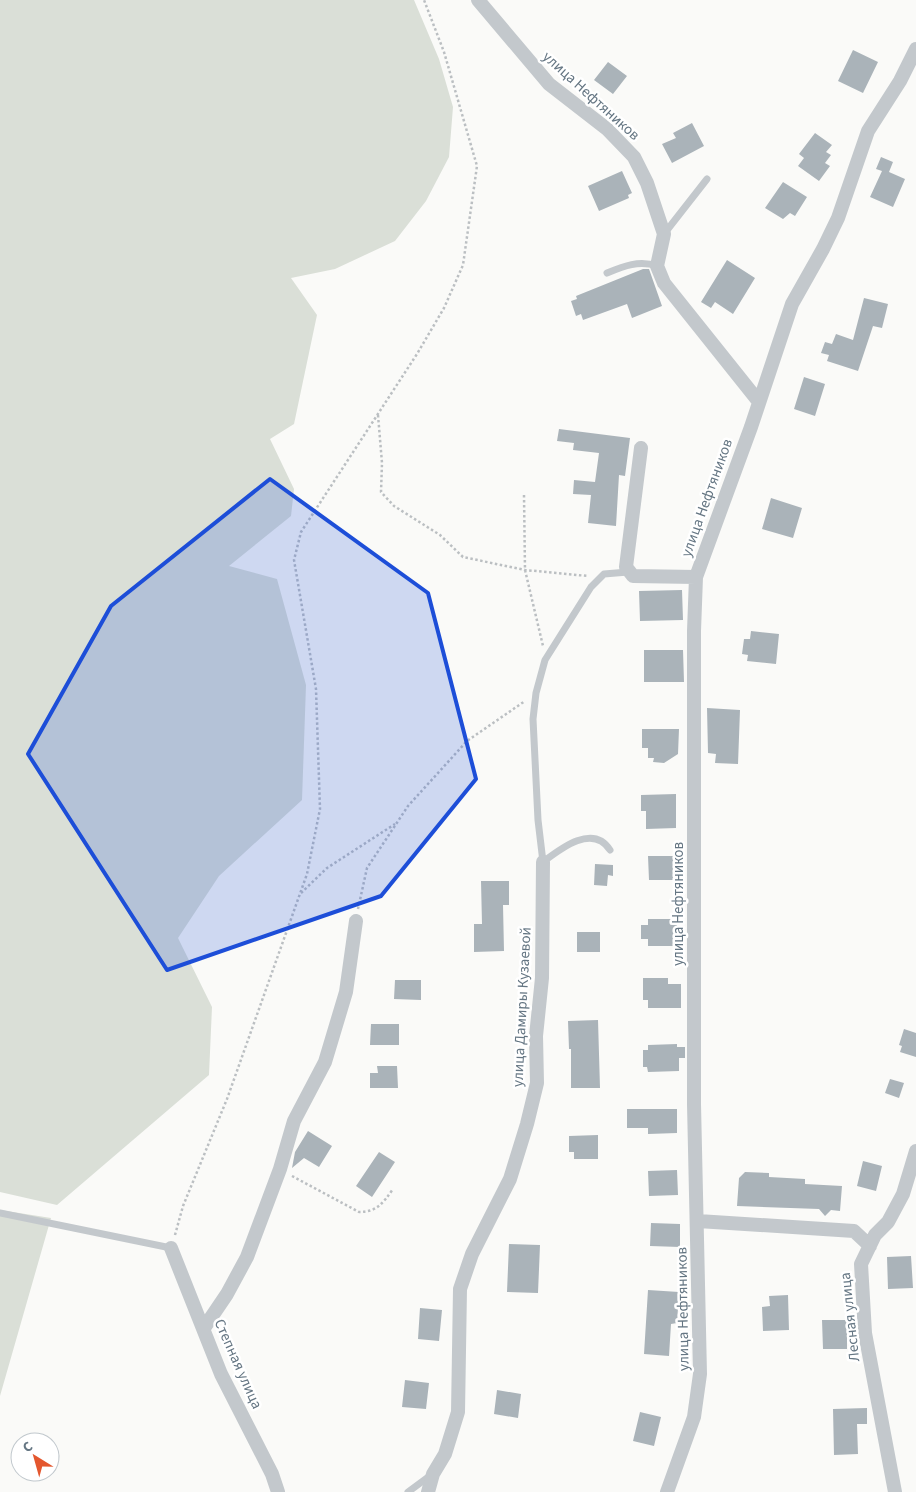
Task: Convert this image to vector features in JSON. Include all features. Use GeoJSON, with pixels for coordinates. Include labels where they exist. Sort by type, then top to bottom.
{"type":"FeatureCollection","features":[{"type":"Feature","properties":{"kind":"street","name":"улица Нефтяников"},"geometry":{"type":"LineString","coordinates":[[478,0],[549,84],[613,134],[634,157],[648,183],[664,234],[657,266]]}},
{"type":"Feature","properties":{"kind":"street","name":"улица Нефтяников"},"geometry":{"type":"LineString","coordinates":[[668,1492],[694,1417],[700,1374],[694,1008],[696,577],[760,402],[792,304],[838,218],[868,131],[900,81],[916,49]]}},
{"type":"Feature","properties":{"kind":"street"},"geometry":{"type":"LineString","coordinates":[[657,266],[664,283],[760,402]]}},
{"type":"Feature","properties":{"kind":"street"},"geometry":{"type":"LineString","coordinates":[[641,448],[626,567],[628,572],[633,576],[696,577]]}},
{"type":"Feature","properties":{"kind":"street","name":"улица Дамиры Кузаевой"},"geometry":{"type":"LineString","coordinates":[[428,1492],[433,1474],[445,1454],[458,1412],[460,1289],[472,1254],[510,1179],[537,1083],[536,1036],[542,978],[544,862]]}},
{"type":"Feature","properties":{"kind":"street"},"geometry":{"type":"LineString","coordinates":[[204,1328],[227,1294],[247,1257],[280,1169],[294,1121],[325,1062],[334,1038],[346,992],[356,921]]}},
{"type":"Feature","properties":{"kind":"street","name":"Лесная улица"},"geometry":{"type":"LineString","coordinates":[[895,1492],[865,1333],[861,1264],[875,1235],[888,1222],[903,1194],[916,1151]]}},
{"type":"Feature","properties":{"kind":"street"},"geometry":{"type":"LineString","coordinates":[[698,1221],[854,1232],[870,1246]]}},
{"type":"Feature","properties":{"kind":"street","name":"Степная улица"},"geometry":{"type":"LineString","coordinates":[[171,1248],[221,1374],[272,1474],[278,1492]]}},
{"type":"Feature","properties":{"kind":"lane"},"geometry":{"type":"LineString","coordinates":[[664,234],[707,179]]}},
{"type":"Feature","properties":{"kind":"lane"},"geometry":{"type":"LineString","coordinates":[[607,273],[626,265],[645,262],[657,266]]}},
{"type":"Feature","properties":{"kind":"lane"},"geometry":{"type":"LineString","coordinates":[[610,850],[600,842],[576,840],[544,862],[538,820],[533,719],[536,693],[545,660],[591,587],[604,574],[628,572]]}},
{"type":"Feature","properties":{"kind":"lane"},"geometry":{"type":"LineString","coordinates":[[0,1213],[171,1248]]}},
{"type":"Feature","properties":{"kind":"lane"},"geometry":{"type":"LineString","coordinates":[[408,1492],[433,1474]]}},
{"type":"Feature","properties":{"kind":"path"},"geometry":{"type":"LineString","coordinates":[[171,1248],[182,1206],[227,1099],[300,895],[307,874],[320,809],[320,747],[316,689],[294,560],[301,532],[444,308],[463,265],[477,166],[444,52],[424,0]]}},
{"type":"Feature","properties":{"kind":"path"},"geometry":{"type":"LineString","coordinates":[[378,414],[382,463],[381,492],[394,506],[440,534],[463,558],[525,570],[583,576],[604,574]]}},
{"type":"Feature","properties":{"kind":"path"},"geometry":{"type":"LineString","coordinates":[[524,495],[525,570],[545,660]]}},
{"type":"Feature","properties":{"kind":"path"},"geometry":{"type":"LineString","coordinates":[[356,921],[367,868],[408,806],[467,741],[536,693]]}},
{"type":"Feature","properties":{"kind":"path"},"geometry":{"type":"LineString","coordinates":[[300,895],[327,868],[396,823]]}},
{"type":"Feature","properties":{"kind":"path"},"geometry":{"type":"LineString","coordinates":[[280,1169],[359,1212],[370,1212],[380,1207],[393,1189]]}},
{"type":"Feature","properties":{"kind":"highlighted area"},"geometry":{"type":"Polygon","coordinates":[[[270,479],[428,593],[476,779],[381,896],[167,970],[28,754],[111,606],[270,479]]]}},
{"type":"Feature","properties":{"kind":"shaded area"},"geometry":{"type":"Polygon","coordinates":[[[0,0],[414,0],[439,59],[453,107],[449,157],[426,201],[395,241],[335,269],[291,278],[317,315],[294,424],[270,439],[294,489],[291,516],[229,566],[277,579],[306,685],[302,800],[219,876],[178,938],[212,1007],[209,1075],[57,1205],[0,1192],[0,0]]]}},
{"type":"Feature","properties":{"kind":"shaded area"},"geometry":{"type":"Polygon","coordinates":[[[0,1210],[51,1218],[0,1396],[0,1210]]]}},
{"type":"Feature","properties":{"kind":"building"},"geometry":{"type":"Polygon","coordinates":[[[853,50],[878,62],[863,93],[838,81],[853,50]]]}},
{"type":"Feature","properties":{"kind":"building"},"geometry":{"type":"Polygon","coordinates":[[[608,62],[627,76],[613,94],[594,80],[608,62]]]}},
{"type":"Feature","properties":{"kind":"building"},"geometry":{"type":"Polygon","coordinates":[[[692,123],[704,146],[672,163],[662,144],[676,138],[673,133],[692,123]]]}},
{"type":"Feature","properties":{"kind":"building"},"geometry":{"type":"Polygon","coordinates":[[[815,133],[832,145],[826,152],[831,155],[825,163],[830,166],[819,181],[798,166],[804,158],[799,154],[815,133]]]}},
{"type":"Feature","properties":{"kind":"building"},"geometry":{"type":"Polygon","coordinates":[[[881,157],[893,162],[889,172],[905,179],[893,207],[870,197],[882,171],[876,169],[881,157]]]}},
{"type":"Feature","properties":{"kind":"building"},"geometry":{"type":"Polygon","coordinates":[[[622,171],[632,193],[628,195],[629,198],[599,211],[588,186],[622,171]]]}},
{"type":"Feature","properties":{"kind":"building"},"geometry":{"type":"Polygon","coordinates":[[[783,182],[807,197],[795,216],[790,213],[783,219],[765,208],[783,182]]]}},
{"type":"Feature","properties":{"kind":"building"},"geometry":{"type":"Polygon","coordinates":[[[727,260],[755,278],[733,314],[715,302],[711,308],[701,302],[727,260]]]}},
{"type":"Feature","properties":{"kind":"building"},"geometry":{"type":"Polygon","coordinates":[[[643,269],[649,269],[662,306],[632,318],[627,304],[583,320],[581,314],[576,316],[571,301],[577,299],[576,296],[643,269]]]}},
{"type":"Feature","properties":{"kind":"building"},"geometry":{"type":"Polygon","coordinates":[[[864,298],[888,304],[882,328],[873,326],[858,371],[827,361],[829,355],[821,353],[825,342],[832,344],[836,334],[853,340],[864,298]]]}},
{"type":"Feature","properties":{"kind":"building"},"geometry":{"type":"Polygon","coordinates":[[[804,377],[825,384],[815,416],[794,409],[804,377]]]}},
{"type":"Feature","properties":{"kind":"building"},"geometry":{"type":"Polygon","coordinates":[[[559,429],[630,438],[625,476],[619,475],[616,526],[588,523],[591,495],[573,494],[574,480],[595,482],[599,453],[573,450],[574,443],[557,441],[559,429]]]}},
{"type":"Feature","properties":{"kind":"building"},"geometry":{"type":"Polygon","coordinates":[[[771,498],[802,508],[793,538],[762,529],[771,498]]]}},
{"type":"Feature","properties":{"kind":"building"},"geometry":{"type":"Polygon","coordinates":[[[682,590],[683,620],[640,621],[639,591],[682,590]]]}},
{"type":"Feature","properties":{"kind":"building"},"geometry":{"type":"Polygon","coordinates":[[[751,631],[779,634],[776,664],[747,661],[748,655],[742,654],[744,639],[750,639],[751,631]]]}},
{"type":"Feature","properties":{"kind":"building"},"geometry":{"type":"Polygon","coordinates":[[[644,650],[683,650],[684,682],[644,682],[644,650]]]}},
{"type":"Feature","properties":{"kind":"building"},"geometry":{"type":"Polygon","coordinates":[[[707,708],[740,710],[738,764],[715,763],[716,754],[708,753],[707,708]]]}},
{"type":"Feature","properties":{"kind":"building"},"geometry":{"type":"Polygon","coordinates":[[[642,729],[679,729],[678,754],[664,763],[653,762],[654,758],[648,758],[648,748],[642,748],[642,729]]]}},
{"type":"Feature","properties":{"kind":"building"},"geometry":{"type":"Polygon","coordinates":[[[676,794],[676,828],[646,829],[646,811],[641,811],[641,795],[676,794]]]}},
{"type":"Feature","properties":{"kind":"building"},"geometry":{"type":"Polygon","coordinates":[[[648,856],[675,856],[675,880],[649,880],[648,856]]]}},
{"type":"Feature","properties":{"kind":"building"},"geometry":{"type":"Polygon","coordinates":[[[595,864],[613,865],[613,876],[608,875],[607,886],[594,885],[595,864]]]}},
{"type":"Feature","properties":{"kind":"building"},"geometry":{"type":"Polygon","coordinates":[[[481,881],[509,881],[509,905],[503,905],[504,951],[474,952],[474,924],[482,924],[481,881]]]}},
{"type":"Feature","properties":{"kind":"building"},"geometry":{"type":"Polygon","coordinates":[[[648,919],[677,919],[677,946],[648,946],[648,939],[641,939],[641,925],[648,925],[648,919]]]}},
{"type":"Feature","properties":{"kind":"building"},"geometry":{"type":"Polygon","coordinates":[[[577,932],[600,932],[600,952],[577,952],[577,932]]]}},
{"type":"Feature","properties":{"kind":"building"},"geometry":{"type":"Polygon","coordinates":[[[643,978],[668,978],[668,984],[681,984],[681,1008],[648,1008],[648,1000],[643,1000],[643,978]]]}},
{"type":"Feature","properties":{"kind":"building"},"geometry":{"type":"Polygon","coordinates":[[[395,980],[421,980],[421,1000],[394,999],[395,980]]]}},
{"type":"Feature","properties":{"kind":"building"},"geometry":{"type":"Polygon","coordinates":[[[598,1020],[600,1088],[571,1088],[571,1049],[569,1049],[568,1021],[598,1020]]]}},
{"type":"Feature","properties":{"kind":"building"},"geometry":{"type":"Polygon","coordinates":[[[371,1024],[399,1024],[399,1045],[370,1045],[371,1024]]]}},
{"type":"Feature","properties":{"kind":"building"},"geometry":{"type":"Polygon","coordinates":[[[904,1029],[916,1033],[916,1057],[900,1052],[902,1046],[899,1045],[904,1029]]]}},
{"type":"Feature","properties":{"kind":"building"},"geometry":{"type":"Polygon","coordinates":[[[677,1044],[677,1047],[685,1047],[685,1058],[679,1058],[679,1071],[648,1072],[647,1067],[643,1067],[643,1050],[648,1050],[648,1045],[677,1044]]]}},
{"type":"Feature","properties":{"kind":"building"},"geometry":{"type":"Polygon","coordinates":[[[377,1066],[397,1066],[398,1088],[370,1088],[370,1073],[378,1073],[377,1066]]]}},
{"type":"Feature","properties":{"kind":"building"},"geometry":{"type":"Polygon","coordinates":[[[890,1079],[904,1083],[899,1098],[885,1093],[890,1079]]]}},
{"type":"Feature","properties":{"kind":"building"},"geometry":{"type":"Polygon","coordinates":[[[627,1109],[677,1109],[677,1133],[648,1134],[648,1128],[627,1128],[627,1109]]]}},
{"type":"Feature","properties":{"kind":"building"},"geometry":{"type":"Polygon","coordinates":[[[308,1131],[332,1146],[319,1167],[304,1158],[292,1168],[295,1152],[308,1131]]]}},
{"type":"Feature","properties":{"kind":"building"},"geometry":{"type":"Polygon","coordinates":[[[598,1135],[598,1159],[574,1159],[574,1152],[569,1152],[569,1136],[598,1135]]]}},
{"type":"Feature","properties":{"kind":"building"},"geometry":{"type":"Polygon","coordinates":[[[379,1152],[395,1162],[372,1197],[356,1186],[379,1152]]]}},
{"type":"Feature","properties":{"kind":"building"},"geometry":{"type":"Polygon","coordinates":[[[863,1161],[882,1166],[876,1191],[857,1186],[863,1161]]]}},
{"type":"Feature","properties":{"kind":"building"},"geometry":{"type":"Polygon","coordinates":[[[677,1170],[678,1195],[649,1196],[648,1171],[677,1170]]]}},
{"type":"Feature","properties":{"kind":"building"},"geometry":{"type":"Polygon","coordinates":[[[745,1172],[769,1173],[769,1177],[805,1179],[805,1184],[842,1186],[840,1211],[831,1210],[825,1216],[819,1209],[737,1206],[739,1178],[745,1172]]]}},
{"type":"Feature","properties":{"kind":"building"},"geometry":{"type":"Polygon","coordinates":[[[651,1223],[680,1224],[680,1247],[650,1246],[651,1223]]]}},
{"type":"Feature","properties":{"kind":"building"},"geometry":{"type":"Polygon","coordinates":[[[509,1244],[540,1245],[538,1293],[507,1292],[509,1244]]]}},
{"type":"Feature","properties":{"kind":"building"},"geometry":{"type":"Polygon","coordinates":[[[911,1256],[913,1288],[888,1289],[887,1257],[911,1256]]]}},
{"type":"Feature","properties":{"kind":"building"},"geometry":{"type":"Polygon","coordinates":[[[648,1290],[679,1292],[677,1323],[671,1324],[669,1356],[644,1354],[648,1290]]]}},
{"type":"Feature","properties":{"kind":"building"},"geometry":{"type":"Polygon","coordinates":[[[788,1295],[789,1330],[763,1331],[762,1307],[770,1306],[769,1296],[788,1295]]]}},
{"type":"Feature","properties":{"kind":"building"},"geometry":{"type":"Polygon","coordinates":[[[420,1308],[442,1310],[439,1341],[418,1339],[420,1308]]]}},
{"type":"Feature","properties":{"kind":"building"},"geometry":{"type":"Polygon","coordinates":[[[822,1320],[847,1320],[847,1349],[823,1349],[822,1320]]]}},
{"type":"Feature","properties":{"kind":"building"},"geometry":{"type":"Polygon","coordinates":[[[405,1380],[429,1383],[426,1409],[402,1407],[405,1380]]]}},
{"type":"Feature","properties":{"kind":"building"},"geometry":{"type":"Polygon","coordinates":[[[497,1390],[521,1394],[518,1418],[494,1414],[497,1390]]]}},
{"type":"Feature","properties":{"kind":"building"},"geometry":{"type":"Polygon","coordinates":[[[867,1408],[867,1424],[857,1424],[858,1454],[834,1455],[833,1409],[867,1408]]]}},
{"type":"Feature","properties":{"kind":"building"},"geometry":{"type":"Polygon","coordinates":[[[640,1412],[661,1417],[654,1446],[633,1441],[640,1412]]]}}]}
